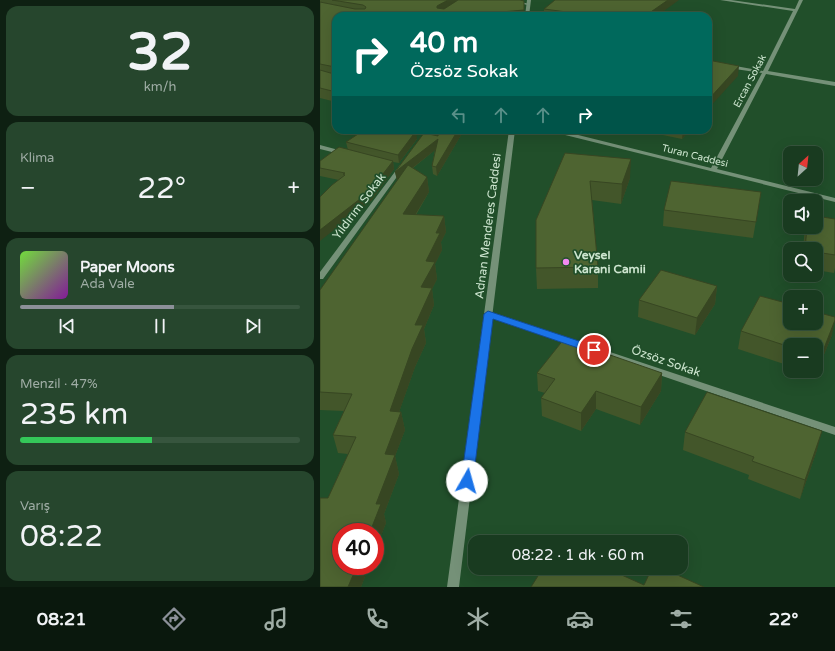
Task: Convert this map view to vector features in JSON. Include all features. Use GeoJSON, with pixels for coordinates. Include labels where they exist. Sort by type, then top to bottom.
{"type":"FeatureCollection","features":[{"type":"Feature","properties":{"kind":"street"},"geometry":{"type":"LineString","coordinates":[[503,0],[528,2],[527,12]]}},
{"type":"Feature","properties":{"kind":"street"},"geometry":{"type":"LineString","coordinates":[[722,0],[796,10]]}},
{"type":"Feature","properties":{"kind":"street","name":"Ercan Sokak"},"geometry":{"type":"LineString","coordinates":[[713,170],[801,0]]}},
{"type":"Feature","properties":{"kind":"street"},"geometry":{"type":"LineString","coordinates":[[712,64],[835,84]]}},
{"type":"Feature","properties":{"kind":"street","name":"Adnan Menderes Caddesi"},"geometry":{"type":"LineString","coordinates":[[453,587],[511,134]]}},
{"type":"Feature","properties":{"kind":"street","name":"Turan Caddesi"},"geometry":{"type":"LineString","coordinates":[[567,134],[835,200]]}},
{"type":"Feature","properties":{"kind":"street"},"geometry":{"type":"LineString","coordinates":[[320,147],[350,154]]}},
{"type":"Feature","properties":{"kind":"street","name":"Yıldırım Sokak"},"geometry":{"type":"LineString","coordinates":[[320,276],[400,165]]}},
{"type":"Feature","properties":{"kind":"street","name":"Özsöz Sokak"},"geometry":{"type":"LineString","coordinates":[[488,314],[835,431]]}},
{"type":"Feature","properties":{"kind":"building"},"geometry":{"type":"Polygon","coordinates":[[[332,0],[448,0],[437,6],[437,8],[444,9],[458,0],[520,0],[524,1],[524,10],[501,12],[332,12],[332,66],[320,64],[320,2],[355,9],[365,9],[366,7],[363,5],[332,0]]]}},
{"type":"Feature","properties":{"kind":"building"},"geometry":{"type":"Polygon","coordinates":[[[555,0],[668,0],[651,12],[567,12],[544,9],[555,0]]]}},
{"type":"Feature","properties":{"kind":"building"},"geometry":{"type":"Polygon","coordinates":[[[712,61],[739,66],[712,96],[712,61]]]}},
{"type":"Feature","properties":{"kind":"building"},"geometry":{"type":"Polygon","coordinates":[[[320,70],[332,73],[332,91],[320,88],[320,70]]]}},
{"type":"Feature","properties":{"kind":"building"},"geometry":{"type":"Polygon","coordinates":[[[358,134],[414,134],[398,155],[346,142],[358,134]]]}},
{"type":"Feature","properties":{"kind":"building"},"geometry":{"type":"Polygon","coordinates":[[[423,134],[438,136],[438,134],[456,134],[436,167],[432,166],[438,139],[395,172],[423,134]]]}},
{"type":"Feature","properties":{"kind":"building"},"geometry":{"type":"Polygon","coordinates":[[[339,147],[393,161],[369,192],[320,230],[320,197],[345,175],[343,174],[345,173],[320,168],[320,161],[339,147]]]}},
{"type":"Feature","properties":{"kind":"building"},"geometry":{"type":"Polygon","coordinates":[[[565,153],[631,159],[622,184],[590,181],[598,267],[536,268],[536,220],[565,153]]]}},
{"type":"Feature","properties":{"kind":"building"},"geometry":{"type":"Polygon","coordinates":[[[408,165],[427,177],[403,214],[444,216],[436,233],[440,233],[426,261],[435,262],[421,287],[432,288],[415,325],[423,325],[412,349],[390,411],[401,412],[385,454],[395,455],[376,504],[381,504],[374,523],[332,523],[332,575],[353,575],[348,587],[320,587],[320,498],[328,498],[356,437],[333,435],[352,394],[320,392],[320,290],[408,165]]]}},
{"type":"Feature","properties":{"kind":"building"},"geometry":{"type":"Polygon","coordinates":[[[671,181],[761,192],[756,222],[664,210],[671,181]]]}},
{"type":"Feature","properties":{"kind":"building"},"geometry":{"type":"Polygon","coordinates":[[[823,217],[835,219],[835,255],[823,253],[823,242],[806,242],[806,234],[823,234],[823,217]]]}},
{"type":"Feature","properties":{"kind":"building"},"geometry":{"type":"Polygon","coordinates":[[[661,270],[717,286],[697,318],[639,300],[661,270]]]}},
{"type":"Feature","properties":{"kind":"building"},"geometry":{"type":"Polygon","coordinates":[[[760,296],[783,302],[783,330],[823,330],[823,314],[835,317],[823,351],[823,338],[783,338],[783,345],[741,331],[760,296]]]}},
{"type":"Feature","properties":{"kind":"building"},"geometry":{"type":"Polygon","coordinates":[[[564,339],[662,373],[641,407],[596,391],[581,413],[541,398],[555,379],[537,373],[564,339]]]}},
{"type":"Feature","properties":{"kind":"building"},"geometry":{"type":"Polygon","coordinates":[[[707,392],[822,431],[805,480],[752,461],[754,457],[685,432],[707,392]]]}},
{"type":"Feature","properties":{"kind":"building"},"geometry":{"type":"Polygon","coordinates":[[[539,575],[622,575],[644,585],[649,575],[677,575],[704,587],[531,587],[539,575]]]}},
{"type":"Feature","properties":{"kind":"place","name":"Veysel Karani Camii"},"geometry":{"type":"Point","coordinates":[566,262]}},
{"type":"Feature","properties":{"kind":"route"},"geometry":{"type":"LineString","coordinates":[[467,481],[488,314],[594,350]]}}]}
